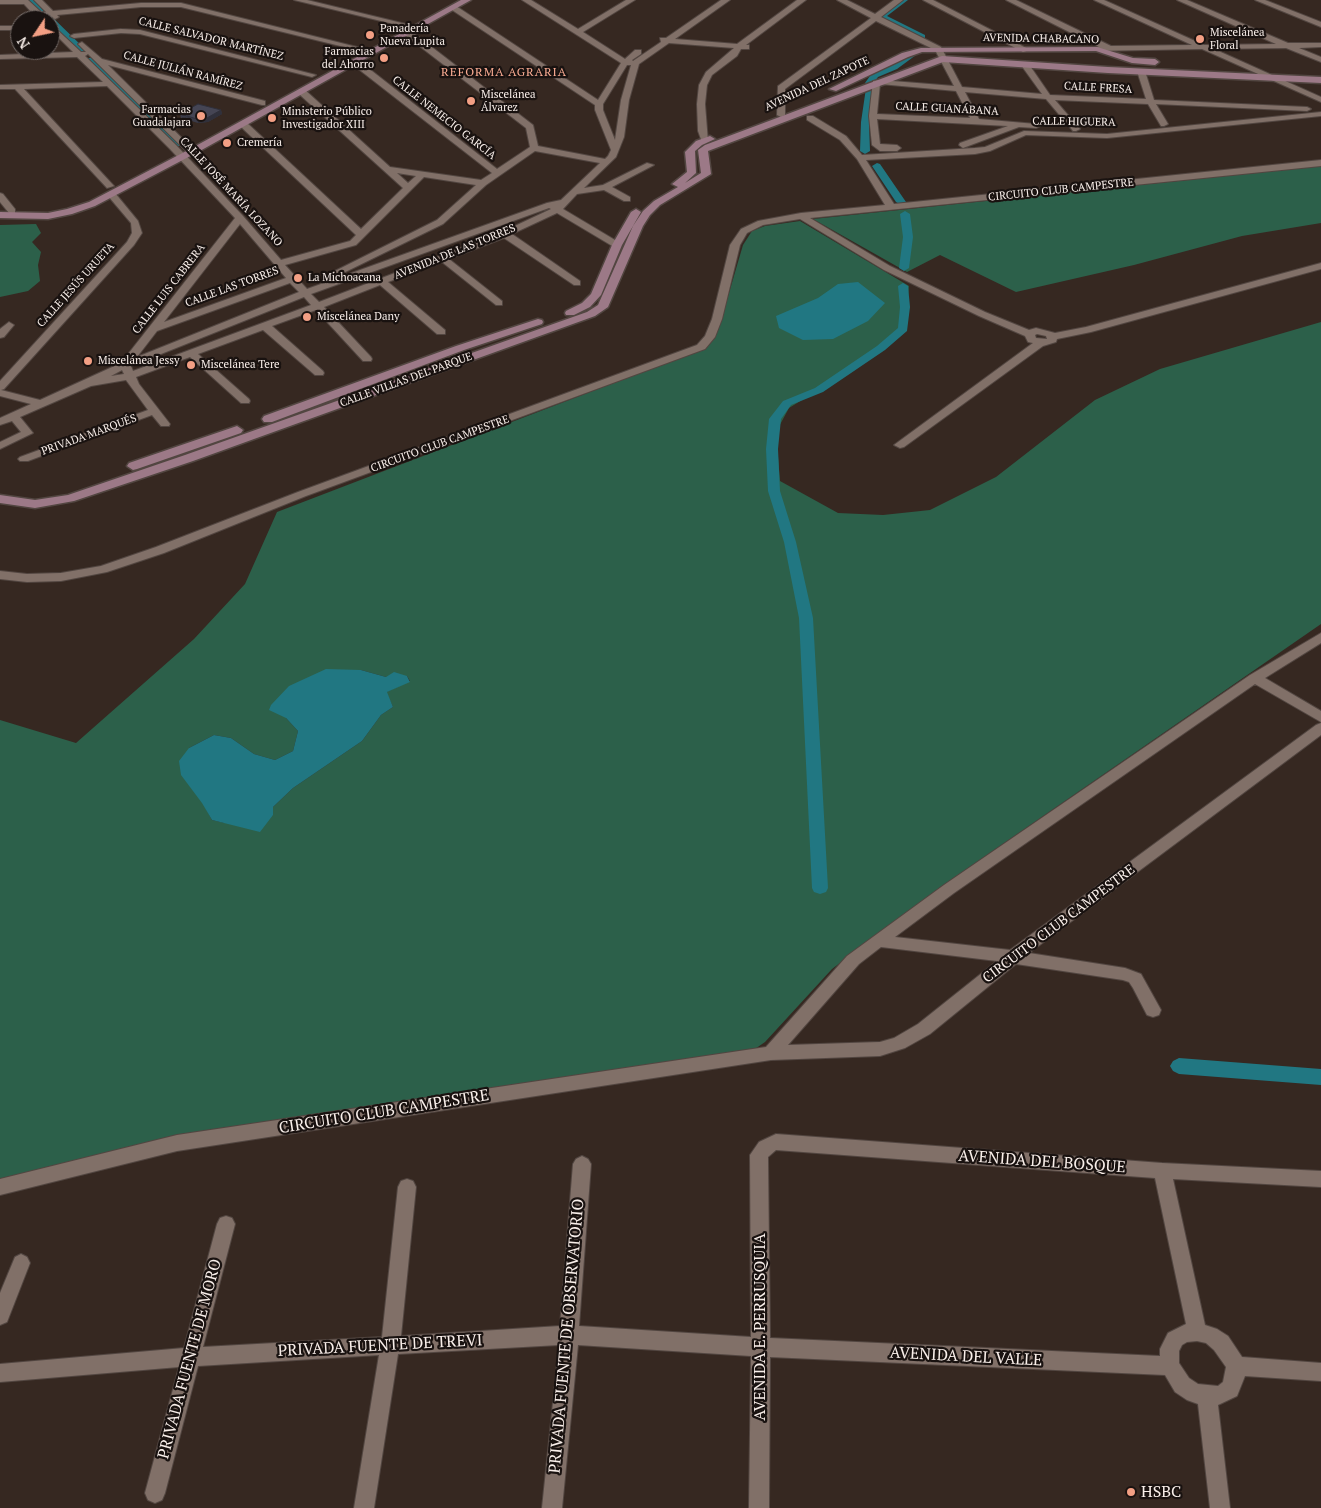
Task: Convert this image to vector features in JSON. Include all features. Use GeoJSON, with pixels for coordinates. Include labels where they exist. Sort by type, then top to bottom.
{"type":"FeatureCollection","features":[{"type":"Feature","properties":{"kind":"main road"},"geometry":{"type":"LineString","coordinates":[[179,154],[185,145],[361,49],[407,29],[453,4],[467,0]]}},
{"type":"Feature","properties":{"kind":"main road"},"geometry":{"type":"LineString","coordinates":[[0,215],[48,216],[69,212],[92,204],[111,190],[179,154],[192,152],[302,92],[373,52],[407,29]]}},
{"type":"Feature","properties":{"kind":"main road"},"geometry":{"type":"LineString","coordinates":[[905,55],[914,38]]}},
{"type":"Feature","properties":{"kind":"main road","name":"AVENIDA CHABACANO"},"geometry":{"type":"LineString","coordinates":[[938,49],[1097,49],[1139,62],[1169,63]]}},
{"type":"Feature","properties":{"kind":"main road","name":"AVENIDA DEL ZAPOTE"},"geometry":{"type":"LineString","coordinates":[[711,142],[781,115],[905,55],[921,50],[938,49]]}},
{"type":"Feature","properties":{"kind":"main road","name":"AVENIDA CHABACANO"},"geometry":{"type":"LineString","coordinates":[[942,59],[1141,72],[1321,80]]}},
{"type":"Feature","properties":{"kind":"main road","name":"AVENIDA DEL ZAPOTE"},"geometry":{"type":"LineString","coordinates":[[711,142],[746,134],[942,59]]}},
{"type":"Feature","properties":{"kind":"main road"},"geometry":{"type":"LineString","coordinates":[[1198,65],[1321,71]]}},
{"type":"Feature","properties":{"kind":"main road","name":"CALLE VILLAS DEL PARQUE"},"geometry":{"type":"LineString","coordinates":[[0,491],[37,496],[67,490],[460,348],[574,311],[586,305],[596,295],[617,245],[639,207],[684,180],[691,173],[690,152],[695,146],[711,142]]}},
{"type":"Feature","properties":{"kind":"main road","name":"CALLE VILLAS DEL PARQUE"},"geometry":{"type":"LineString","coordinates":[[0,500],[35,504],[70,498],[189,458],[591,314],[603,307],[638,226],[646,213],[657,203],[706,174],[703,150],[711,142]]}},
{"type":"Feature","properties":{"kind":"main road"},"geometry":{"type":"LineString","coordinates":[[0,209],[12,211],[58,207],[111,190]]}},
{"type":"Feature","properties":{"kind":"street","name":"CALLE JOSÉ MARÍA LOZANO"},"geometry":{"type":"LineString","coordinates":[[38,0],[48,10]]}},
{"type":"Feature","properties":{"kind":"street"},"geometry":{"type":"LineString","coordinates":[[298,0],[407,29],[530,127],[534,148]]}},
{"type":"Feature","properties":{"kind":"street"},"geometry":{"type":"LineString","coordinates":[[526,0],[540,6],[577,33],[625,62],[635,64],[726,0]]}},
{"type":"Feature","properties":{"kind":"street"},"geometry":{"type":"LineString","coordinates":[[577,33],[631,0]]}},
{"type":"Feature","properties":{"kind":"street"},"geometry":{"type":"LineString","coordinates":[[682,20],[711,0]]}},
{"type":"Feature","properties":{"kind":"street"},"geometry":{"type":"LineString","coordinates":[[711,142],[702,131],[703,86],[709,74],[734,54],[740,46],[802,0]]}},
{"type":"Feature","properties":{"kind":"street"},"geometry":{"type":"LineString","coordinates":[[734,54],[749,48],[813,0]]}},
{"type":"Feature","properties":{"kind":"street"},"geometry":{"type":"LineString","coordinates":[[841,0],[875,20],[938,49],[976,121]]}},
{"type":"Feature","properties":{"kind":"street"},"geometry":{"type":"LineString","coordinates":[[926,0],[1026,50]]}},
{"type":"Feature","properties":{"kind":"street"},"geometry":{"type":"LineString","coordinates":[[1010,0],[1110,49]]}},
{"type":"Feature","properties":{"kind":"street"},"geometry":{"type":"LineString","coordinates":[[1098,0],[1321,100]]}},
{"type":"Feature","properties":{"kind":"street"},"geometry":{"type":"LineString","coordinates":[[1181,0],[1321,60]]}},
{"type":"Feature","properties":{"kind":"street"},"geometry":{"type":"LineString","coordinates":[[1259,0],[1321,25]]}},
{"type":"Feature","properties":{"kind":"street"},"geometry":{"type":"LineString","coordinates":[[0,2],[25,1],[35,10]]}},
{"type":"Feature","properties":{"kind":"street"},"geometry":{"type":"LineString","coordinates":[[781,115],[781,88],[902,2]]}},
{"type":"Feature","properties":{"kind":"street"},"geometry":{"type":"LineString","coordinates":[[60,11],[165,4],[181,5],[373,52]]}},
{"type":"Feature","properties":{"kind":"street"},"geometry":{"type":"LineString","coordinates":[[453,4],[599,104]]}},
{"type":"Feature","properties":{"kind":"street","name":"CALLE JOSÉ MARÍA LOZANO"},"geometry":{"type":"LineString","coordinates":[[60,22],[192,152]]}},
{"type":"Feature","properties":{"kind":"street","name":"CALLE SALVADOR MARTÍNEZ"},"geometry":{"type":"LineString","coordinates":[[68,30],[134,31],[312,76]]}},
{"type":"Feature","properties":{"kind":"street"},"geometry":{"type":"LineString","coordinates":[[668,30],[653,39],[749,48]]}},
{"type":"Feature","properties":{"kind":"street","name":"CALLE JOSÉ MARÍA LOZANO"},"geometry":{"type":"LineString","coordinates":[[60,36],[179,154],[240,218],[292,279],[367,359]]}},
{"type":"Feature","properties":{"kind":"street"},"geometry":{"type":"LineString","coordinates":[[614,149],[599,110],[599,104],[625,62],[646,45]]}},
{"type":"Feature","properties":{"kind":"street"},"geometry":{"type":"LineString","coordinates":[[1097,49],[1321,45]]}},
{"type":"Feature","properties":{"kind":"street"},"geometry":{"type":"LineString","coordinates":[[0,56],[80,55],[90,52]]}},
{"type":"Feature","properties":{"kind":"street","name":"CALLE JULIÁN RAMÍREZ"},"geometry":{"type":"LineString","coordinates":[[100,60],[262,103]]}},
{"type":"Feature","properties":{"kind":"street","name":"CALLE NEMECIO GARCÍA"},"geometry":{"type":"LineString","coordinates":[[355,62],[497,173]]}},
{"type":"Feature","properties":{"kind":"street","name":"AVENIDA DE LAS TORRES"},"geometry":{"type":"LineString","coordinates":[[88,383],[129,376],[192,354],[505,234],[557,205],[607,162],[620,138],[625,100],[635,64]]}},
{"type":"Feature","properties":{"kind":"street"},"geometry":{"type":"LineString","coordinates":[[1025,64],[1076,130]]}},
{"type":"Feature","properties":{"kind":"street"},"geometry":{"type":"LineString","coordinates":[[1141,72],[1151,102],[1164,124]]}},
{"type":"Feature","properties":{"kind":"street"},"geometry":{"type":"LineString","coordinates":[[873,116],[878,82]]}},
{"type":"Feature","properties":{"kind":"street","name":"CALLE FRESA"},"geometry":{"type":"LineString","coordinates":[[878,82],[1048,96],[1319,111]]}},
{"type":"Feature","properties":{"kind":"street"},"geometry":{"type":"LineString","coordinates":[[0,87],[109,84]]}},
{"type":"Feature","properties":{"kind":"street"},"geometry":{"type":"LineString","coordinates":[[17,86],[111,190]]}},
{"type":"Feature","properties":{"kind":"street"},"geometry":{"type":"LineString","coordinates":[[302,92],[408,188]]}},
{"type":"Feature","properties":{"kind":"street","name":"CALLE HIGUERA"},"geometry":{"type":"LineString","coordinates":[[873,116],[876,146],[880,148],[967,145],[1019,125],[1092,131],[1319,111]]}},
{"type":"Feature","properties":{"kind":"street","name":"CALLE HIGUERA"},"geometry":{"type":"LineString","coordinates":[[860,158],[975,151],[987,149],[1024,133],[1107,136],[1319,111]]}},
{"type":"Feature","properties":{"kind":"street","name":"CALLE GUANÁBANA"},"geometry":{"type":"LineString","coordinates":[[873,116],[1019,125]]}},
{"type":"Feature","properties":{"kind":"street"},"geometry":{"type":"LineString","coordinates":[[810,118],[843,138],[860,158],[892,208]]}},
{"type":"Feature","properties":{"kind":"street"},"geometry":{"type":"LineString","coordinates":[[243,124],[362,235]]}},
{"type":"Feature","properties":{"kind":"street"},"geometry":{"type":"LineString","coordinates":[[304,292],[440,222],[483,183],[534,148],[607,162]]}},
{"type":"Feature","properties":{"kind":"street","name":"CIRCUITO CLUB CAMPESTRE"},"geometry":{"type":"LineString","coordinates":[[0,574],[27,578],[60,576],[103,568],[160,550],[302,494],[701,347],[710,337],[717,319],[735,245],[744,232],[761,223],[801,216],[1321,163]]}},
{"type":"Feature","properties":{"kind":"street"},"geometry":{"type":"LineString","coordinates":[[574,192],[605,187],[650,165]]}},
{"type":"Feature","properties":{"kind":"street"},"geometry":{"type":"LineString","coordinates":[[389,169],[483,183]]}},
{"type":"Feature","properties":{"kind":"street"},"geometry":{"type":"LineString","coordinates":[[279,264],[348,245],[362,235],[423,174]]}},
{"type":"Feature","properties":{"kind":"street"},"geometry":{"type":"LineString","coordinates":[[605,187],[627,199]]}},
{"type":"Feature","properties":{"kind":"street","name":"CALLE JESÚS URUETA"},"geometry":{"type":"LineString","coordinates":[[0,387],[131,243],[137,233],[135,224],[111,190]]}},
{"type":"Feature","properties":{"kind":"street"},"geometry":{"type":"LineString","coordinates":[[0,196],[12,211]]}},
{"type":"Feature","properties":{"kind":"street"},"geometry":{"type":"LineString","coordinates":[[557,205],[617,245]]}},
{"type":"Feature","properties":{"kind":"street","name":"AVENIDA DE LAS TORRES"},"geometry":{"type":"LineString","coordinates":[[0,422],[88,383],[125,364],[304,292],[557,205]]}},
{"type":"Feature","properties":{"kind":"street"},"geometry":{"type":"LineString","coordinates":[[801,216],[887,268],[982,314],[1029,334],[1041,331],[1052,337],[1087,330],[1321,266]]}},
{"type":"Feature","properties":{"kind":"street","name":"CALLE LUIS CABRERA"},"geometry":{"type":"LineString","coordinates":[[125,364],[240,218]]}},
{"type":"Feature","properties":{"kind":"street"},"geometry":{"type":"LineString","coordinates":[[505,234],[577,283]]}},
{"type":"Feature","properties":{"kind":"street"},"geometry":{"type":"LineString","coordinates":[[443,258],[499,303]]}},
{"type":"Feature","properties":{"kind":"street","name":"CALLE LAS TORRES"},"geometry":{"type":"LineString","coordinates":[[154,329],[292,279]]}},
{"type":"Feature","properties":{"kind":"street"},"geometry":{"type":"LineString","coordinates":[[381,281],[441,332]]}},
{"type":"Feature","properties":{"kind":"street"},"geometry":{"type":"LineString","coordinates":[[0,335],[9,325]]}},
{"type":"Feature","properties":{"kind":"street"},"geometry":{"type":"LineString","coordinates":[[265,326],[319,373]]}},
{"type":"Feature","properties":{"kind":"street"},"geometry":{"type":"LineString","coordinates":[[1029,334],[1029,338],[1040,343],[1050,342],[1052,337]]}},
{"type":"Feature","properties":{"kind":"street"},"geometry":{"type":"LineString","coordinates":[[900,445],[1040,343]]}},
{"type":"Feature","properties":{"kind":"street"},"geometry":{"type":"LineString","coordinates":[[192,354],[245,401]]}},
{"type":"Feature","properties":{"kind":"street"},"geometry":{"type":"LineString","coordinates":[[125,364],[129,376],[154,411],[166,424]]}},
{"type":"Feature","properties":{"kind":"street"},"geometry":{"type":"LineString","coordinates":[[0,393],[41,404]]}},
{"type":"Feature","properties":{"kind":"street","name":"PRIVADA MARQUÉS"},"geometry":{"type":"LineString","coordinates":[[24,459],[154,411]]}},
{"type":"Feature","properties":{"kind":"street"},"geometry":{"type":"LineString","coordinates":[[0,446],[28,433],[14,417]]}},
{"type":"Feature","properties":{"kind":"street"},"geometry":{"type":"LineString","coordinates":[[772,1053],[852,960],[949,889],[1255,678],[1321,637]]}},
{"type":"Feature","properties":{"kind":"street"},"geometry":{"type":"LineString","coordinates":[[1255,678],[1321,717]]}},
{"type":"Feature","properties":{"kind":"street","name":"CIRCUITO CLUB CAMPESTRE"},"geometry":{"type":"LineString","coordinates":[[0,1187],[177,1144],[772,1053],[880,1049],[899,1043],[924,1029],[1014,957],[1321,728]]}},
{"type":"Feature","properties":{"kind":"street"},"geometry":{"type":"LineString","coordinates":[[879,941],[1014,957],[1126,974],[1135,978],[1139,983],[1153,1010]]}},
{"type":"Feature","properties":{"kind":"street","name":"AVENIDA DEL BOSQUE"},"geometry":{"type":"LineString","coordinates":[[764,1147],[776,1142],[1162,1170],[1321,1178]]}},
{"type":"Feature","properties":{"kind":"street","name":"AVENIDA E. PERRUSQUIA"},"geometry":{"type":"LineString","coordinates":[[759,1508],[761,1347],[759,1155],[764,1147]]}},
{"type":"Feature","properties":{"kind":"street","name":"PRIVADA FUENTE DE OBSERVATORIO"},"geometry":{"type":"LineString","coordinates":[[552,1508],[569,1335],[582,1164]]}},
{"type":"Feature","properties":{"kind":"street"},"geometry":{"type":"LineString","coordinates":[[1162,1170],[1197,1332]]}},
{"type":"Feature","properties":{"kind":"street"},"geometry":{"type":"LineString","coordinates":[[364,1508],[390,1346],[407,1186]]}},
{"type":"Feature","properties":{"kind":"street","name":"PRIVADA FUENTE DE MORO"},"geometry":{"type":"LineString","coordinates":[[155,1493],[226,1224]]}},
{"type":"Feature","properties":{"kind":"street"},"geometry":{"type":"LineString","coordinates":[[0,1316],[21,1263]]}},
{"type":"Feature","properties":{"kind":"street"},"geometry":{"type":"LineString","coordinates":[[1197,1332],[1210,1335],[1221,1343],[1230,1354],[1236,1366],[1235,1378],[1230,1389],[1220,1395],[1207,1396],[1194,1392],[1182,1384],[1170,1366],[1169,1349],[1175,1339],[1184,1334],[1197,1332]]}},
{"type":"Feature","properties":{"kind":"street","name":"PRIVADA FUENTE DE TREVI"},"geometry":{"type":"LineString","coordinates":[[0,1373],[190,1356],[569,1335],[761,1347]]}},
{"type":"Feature","properties":{"kind":"street","name":"AVENIDA DEL VALLE"},"geometry":{"type":"LineString","coordinates":[[761,1347],[1170,1366]]}},
{"type":"Feature","properties":{"kind":"street"},"geometry":{"type":"LineString","coordinates":[[1236,1366],[1321,1372]]}},
{"type":"Feature","properties":{"kind":"street"},"geometry":{"type":"LineString","coordinates":[[1207,1396],[1220,1508]]}},
{"type":"Feature","properties":{"kind":"green space"},"geometry":{"type":"Polygon","coordinates":[[[1321,166],[1321,223],[1242,236],[1134,265],[1016,292],[940,255],[907,272],[813,219],[1321,166]]]}},
{"type":"Feature","properties":{"kind":"green space"},"geometry":{"type":"Polygon","coordinates":[[[800,221],[909,286],[905,329],[870,358],[789,408],[776,432],[780,481],[838,513],[883,515],[930,510],[996,477],[1095,400],[1160,369],[1321,322],[1321,624],[942,886],[832,969],[765,1042],[752,1051],[0,1180],[0,720],[76,743],[194,639],[245,584],[277,512],[697,351],[724,310],[743,245],[752,231],[765,226],[800,221]],[[361,670],[286,718],[298,731],[293,751],[275,760],[254,754],[231,738],[214,735],[189,748],[203,803],[212,820],[225,823],[273,815],[273,807],[293,788],[362,741],[381,715],[393,707],[386,692],[410,681],[407,676],[386,677],[361,670]]]}},
{"type":"Feature","properties":{"kind":"green space"},"geometry":{"type":"Polygon","coordinates":[[[36,224],[41,233],[32,242],[41,252],[38,265],[40,281],[28,291],[0,297],[0,225],[36,224]]]}},
{"type":"Feature","properties":{"kind":"water"},"geometry":{"type":"Polygon","coordinates":[[[858,282],[885,303],[868,321],[833,339],[803,340],[779,328],[776,316],[818,298],[838,284],[858,282]]]}},
{"type":"Feature","properties":{"kind":"water"},"geometry":{"type":"Polygon","coordinates":[[[326,669],[361,670],[386,677],[394,672],[407,676],[410,682],[387,692],[393,707],[381,715],[362,741],[293,788],[273,807],[273,815],[260,832],[212,820],[181,775],[179,761],[189,748],[214,735],[231,738],[254,754],[275,760],[293,751],[298,731],[286,718],[269,710],[271,705],[289,686],[326,669]]]}},
{"type":"Feature","properties":{"kind":"building"},"geometry":{"type":"Polygon","coordinates":[[[198,104],[221,110],[207,118],[197,119],[180,114],[198,104]]]}},
{"type":"Feature","properties":{"kind":"waterway"},"geometry":{"type":"LineString","coordinates":[[30,0],[39,10]]}},
{"type":"Feature","properties":{"kind":"waterway"},"geometry":{"type":"LineString","coordinates":[[904,0],[881,16],[922,37]]}},
{"type":"Feature","properties":{"kind":"waterway"},"geometry":{"type":"LineString","coordinates":[[60,30],[83,52]]}},
{"type":"Feature","properties":{"kind":"waterway"},"geometry":{"type":"LineString","coordinates":[[869,83],[875,75],[894,67],[912,55]]}},
{"type":"Feature","properties":{"kind":"waterway"},"geometry":{"type":"LineString","coordinates":[[91,60],[177,144]]}},
{"type":"Feature","properties":{"kind":"waterway"},"geometry":{"type":"LineString","coordinates":[[865,151],[865,122],[870,88]]}},
{"type":"Feature","properties":{"kind":"waterway"},"geometry":{"type":"LineString","coordinates":[[877,166],[901,202]]}},
{"type":"Feature","properties":{"kind":"waterway"},"geometry":{"type":"LineString","coordinates":[[904,268],[908,237],[905,214]]}},
{"type":"Feature","properties":{"kind":"waterway"},"geometry":{"type":"LineString","coordinates":[[820,888],[806,618],[790,542],[774,491],[772,449],[775,419],[787,403],[819,390],[881,348],[903,329],[905,307],[903,286]]}},
{"type":"Feature","properties":{"kind":"waterway"},"geometry":{"type":"LineString","coordinates":[[1179,1066],[1321,1077]]}},
{"type":"Feature","properties":{"kind":"place","name":"Panadería Nueva Lupita"},"geometry":{"type":"Point","coordinates":[370,35]}},
{"type":"Feature","properties":{"kind":"place","name":"Miscelánea Floral"},"geometry":{"type":"Point","coordinates":[1200,39]}},
{"type":"Feature","properties":{"kind":"place","name":"Farmacias del Ahorro"},"geometry":{"type":"Point","coordinates":[384,58]}},
{"type":"Feature","properties":{"kind":"place","name":"Miscelánea Álvarez"},"geometry":{"type":"Point","coordinates":[471,101]}},
{"type":"Feature","properties":{"kind":"place","name":"Farmacias Guadalajara"},"geometry":{"type":"Point","coordinates":[201,116]}},
{"type":"Feature","properties":{"kind":"place","name":"Ministerio Público Investigador XIII"},"geometry":{"type":"Point","coordinates":[272,118]}},
{"type":"Feature","properties":{"kind":"place","name":"Cremería"},"geometry":{"type":"Point","coordinates":[227,143]}},
{"type":"Feature","properties":{"kind":"place","name":"La Michoacana"},"geometry":{"type":"Point","coordinates":[298,278]}},
{"type":"Feature","properties":{"kind":"place","name":"Miscelánea Dany"},"geometry":{"type":"Point","coordinates":[307,317]}},
{"type":"Feature","properties":{"kind":"place","name":"Miscelánea Jessy"},"geometry":{"type":"Point","coordinates":[88,361]}},
{"type":"Feature","properties":{"kind":"place","name":"Miscelánea Tere"},"geometry":{"type":"Point","coordinates":[191,365]}},
{"type":"Feature","properties":{"kind":"place","name":"HSBC"},"geometry":{"type":"Point","coordinates":[1131,1492]}},
{"type":"Feature","properties":{"kind":"district","name":"REFORMA AGRARIA"},"geometry":{"type":"Point","coordinates":[504,73]}}]}
